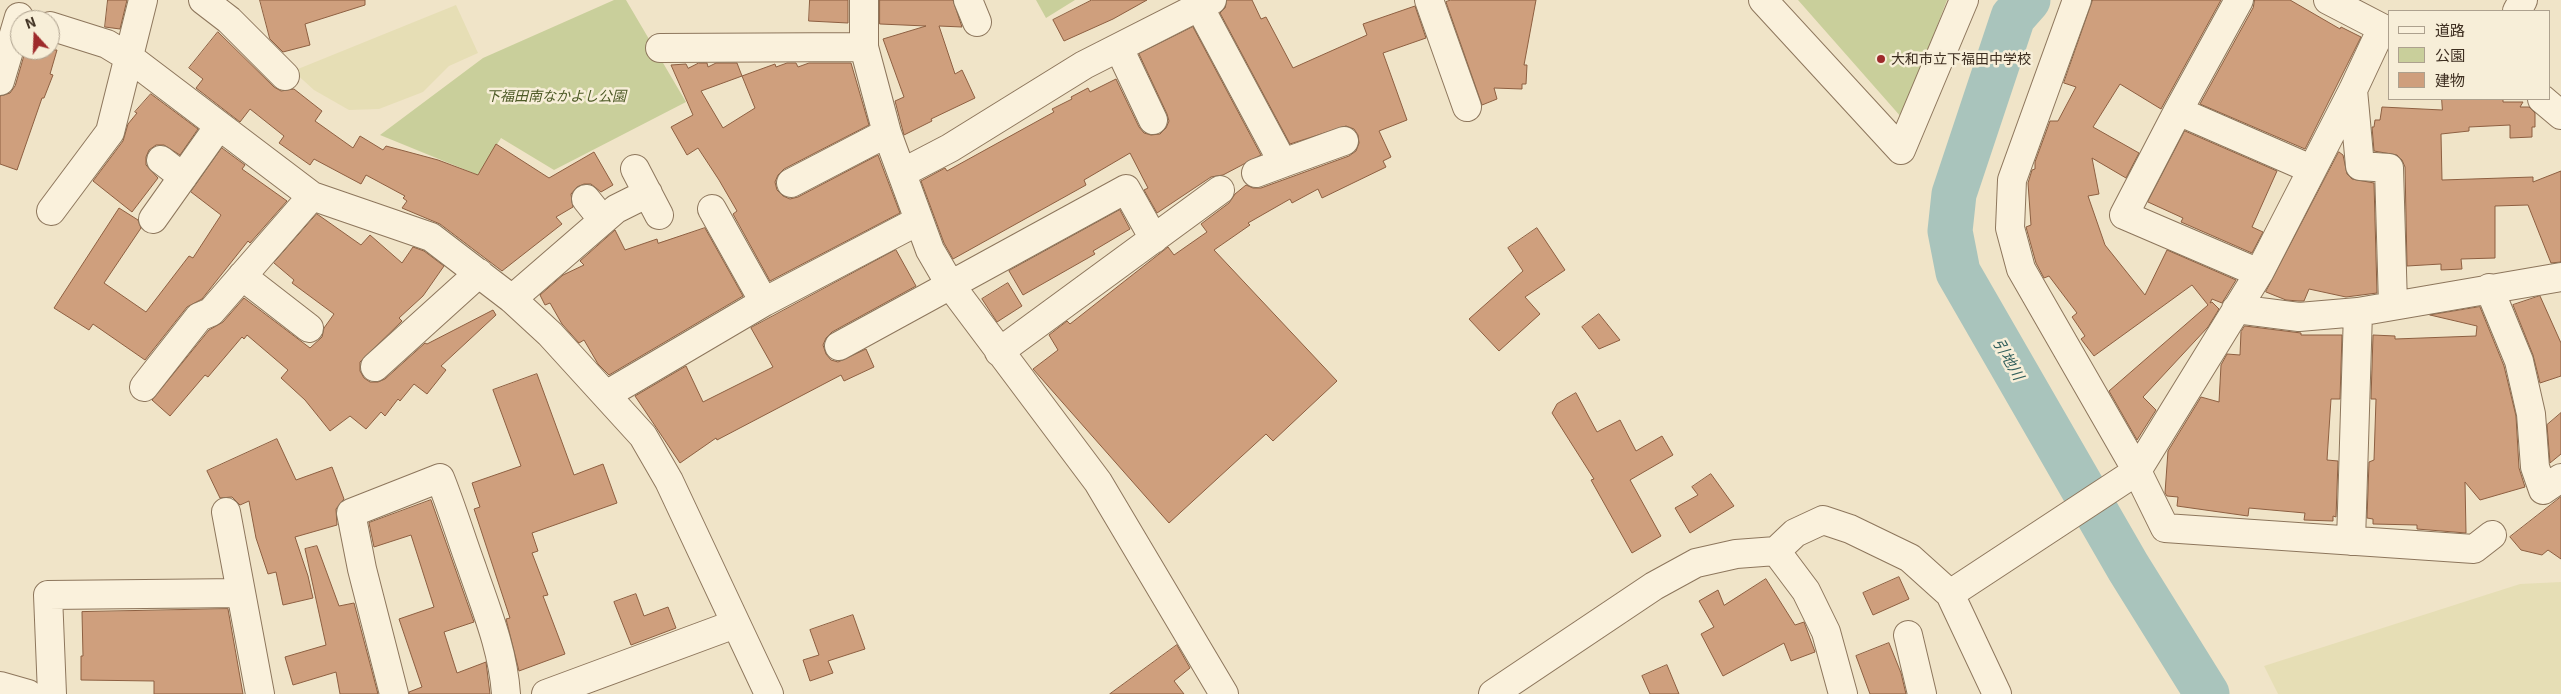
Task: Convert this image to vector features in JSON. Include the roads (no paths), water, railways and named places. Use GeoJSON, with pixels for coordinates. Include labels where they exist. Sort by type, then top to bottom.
{"type":"FeatureCollection","features":[{"type":"Feature","properties":{"kind":"street"},"geometry":{"type":"LineString","coordinates":[[52,211],[110,132],[143,0]]}},
{"type":"Feature","properties":{"kind":"street"},"geometry":{"type":"LineString","coordinates":[[203,0],[229,20],[284,76]]}},
{"type":"Feature","properties":{"kind":"street"},"geometry":{"type":"LineString","coordinates":[[864,0],[864,48],[887,133],[930,250],[950,286],[1098,482],[1224,694]]}},
{"type":"Feature","properties":{"kind":"street"},"geometry":{"type":"LineString","coordinates":[[1429,0],[1467,107]]}},
{"type":"Feature","properties":{"kind":"street"},"geometry":{"type":"LineString","coordinates":[[1763,0],[1901,150],[1964,0]]}},
{"type":"Feature","properties":{"kind":"street"},"geometry":{"type":"LineString","coordinates":[[2077,0],[2012,180],[2010,228],[2021,269],[2129,477],[2165,528],[2474,549],[2492,535]]}},
{"type":"Feature","properties":{"kind":"street"},"geometry":{"type":"LineString","coordinates":[[2239,0],[2178,110],[2124,215],[2259,273]]}},
{"type":"Feature","properties":{"kind":"street"},"geometry":{"type":"LineString","coordinates":[[1950,594],[2129,477],[2259,273],[2311,169],[2386,28],[2328,0]]}},
{"type":"Feature","properties":{"kind":"street"},"geometry":{"type":"LineString","coordinates":[[902,174],[950,148],[1084,65],[1206,4],[1283,163]]}},
{"type":"Feature","properties":{"kind":"street"},"geometry":{"type":"LineString","coordinates":[[60,29],[107,44],[130,58],[312,196],[431,237],[512,299],[557,341],[643,436],[669,481],[769,694]]}},
{"type":"Feature","properties":{"kind":"street"},"geometry":{"type":"LineString","coordinates":[[0,81],[10,41]]}},
{"type":"Feature","properties":{"kind":"street"},"geometry":{"type":"LineString","coordinates":[[660,48],[864,48]]}},
{"type":"Feature","properties":{"kind":"street"},"geometry":{"type":"LineString","coordinates":[[1119,48],[1153,120]]}},
{"type":"Feature","properties":{"kind":"street"},"geometry":{"type":"LineString","coordinates":[[2352,90],[2360,166],[2390,168],[2393,305]]}},
{"type":"Feature","properties":{"kind":"street"},"geometry":{"type":"LineString","coordinates":[[2543,100],[2561,115]]}},
{"type":"Feature","properties":{"kind":"street"},"geometry":{"type":"LineString","coordinates":[[2178,110],[2311,169]]}},
{"type":"Feature","properties":{"kind":"street"},"geometry":{"type":"LineString","coordinates":[[153,219],[219,126]]}},
{"type":"Feature","properties":{"kind":"street"},"geometry":{"type":"LineString","coordinates":[[791,183],[887,133]]}},
{"type":"Feature","properties":{"kind":"street"},"geometry":{"type":"LineString","coordinates":[[1256,173],[1344,140]]}},
{"type":"Feature","properties":{"kind":"street"},"geometry":{"type":"LineString","coordinates":[[161,160],[182,177]]}},
{"type":"Feature","properties":{"kind":"street"},"geometry":{"type":"LineString","coordinates":[[512,299],[594,209],[616,209],[654,204],[635,170]]}},
{"type":"Feature","properties":{"kind":"street"},"geometry":{"type":"LineString","coordinates":[[840,346],[1126,189],[1154,239]]}},
{"type":"Feature","properties":{"kind":"street"},"geometry":{"type":"LineString","coordinates":[[999,352],[1220,190]]}},
{"type":"Feature","properties":{"kind":"street"},"geometry":{"type":"LineString","coordinates":[[144,387],[199,317],[211,312],[312,196]]}},
{"type":"Feature","properties":{"kind":"street"},"geometry":{"type":"LineString","coordinates":[[712,209],[764,302]]}},
{"type":"Feature","properties":{"kind":"street"},"geometry":{"type":"LineString","coordinates":[[606,395],[764,302],[918,221]]}},
{"type":"Feature","properties":{"kind":"street"},"geometry":{"type":"LineString","coordinates":[[374,367],[479,273]]}},
{"type":"Feature","properties":{"kind":"street"},"geometry":{"type":"LineString","coordinates":[[242,276],[309,328]]}},
{"type":"Feature","properties":{"kind":"street"},"geometry":{"type":"LineString","coordinates":[[2236,309],[2299,317],[2358,312],[2561,277]]}},
{"type":"Feature","properties":{"kind":"street"},"geometry":{"type":"LineString","coordinates":[[2489,288],[2519,361],[2531,414],[2535,467],[2552,484]]}},
{"type":"Feature","properties":{"kind":"street"},"geometry":{"type":"LineString","coordinates":[[2351,541],[2358,312]]}},
{"type":"Feature","properties":{"kind":"street"},"geometry":{"type":"LineString","coordinates":[[394,694],[362,569],[351,514],[440,478],[457,519],[472,568],[489,613],[506,694]]}},
{"type":"Feature","properties":{"kind":"street"},"geometry":{"type":"LineString","coordinates":[[226,512],[260,694]]}},
{"type":"Feature","properties":{"kind":"street"},"geometry":{"type":"LineString","coordinates":[[1492,694],[1654,586],[1696,563],[1736,554],[1776,551],[1795,533],[1823,520],[1850,529],[1910,558],[1950,594],[1996,694]]}},
{"type":"Feature","properties":{"kind":"street"},"geometry":{"type":"LineString","coordinates":[[1776,551],[1806,591],[1826,632],[1843,694]]}},
{"type":"Feature","properties":{"kind":"street"},"geometry":{"type":"LineString","coordinates":[[52,694],[48,595],[241,593]]}},
{"type":"Feature","properties":{"kind":"street"},"geometry":{"type":"LineString","coordinates":[[546,694],[735,624]]}},
{"type":"Feature","properties":{"kind":"street"},"geometry":{"type":"LineString","coordinates":[[1908,635],[1922,694]]}},
{"type":"Feature","properties":{"kind":"street"},"geometry":{"type":"LineString","coordinates":[[0,686],[28,694]]}},
{"type":"Feature","properties":{"kind":"waterway","name":"引地川"},"geometry":{"type":"LineString","coordinates":[[2028,0],[2013,17],[1954,194],[1950,231],[1958,272],[2128,567],[2207,694]]}},
{"type":"Feature","properties":{"kind":"place","name":"大和市立下福田中学校"},"geometry":{"type":"Point","coordinates":[1881,59]}},
{"type":"Feature","properties":{"kind":"park label","name":"下福田南なかよし公園"},"geometry":{"type":"Point","coordinates":[556,96]}}]}
